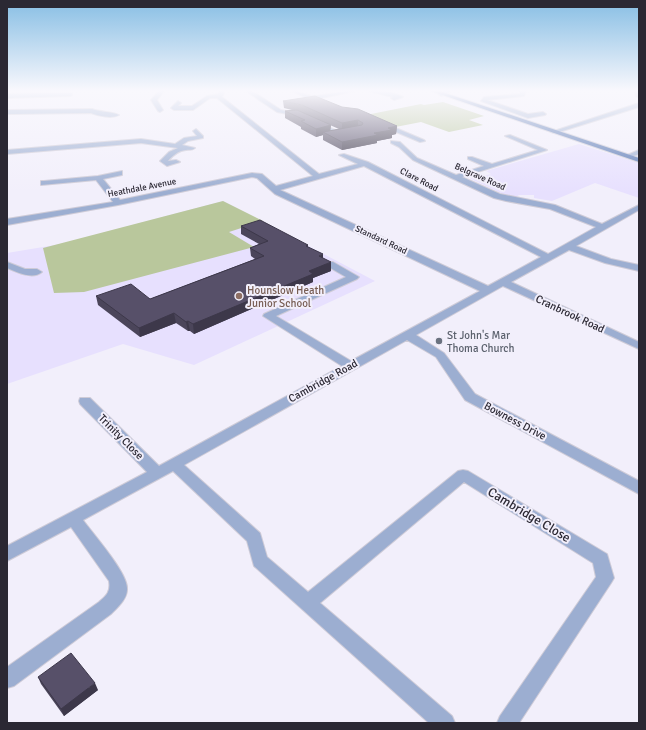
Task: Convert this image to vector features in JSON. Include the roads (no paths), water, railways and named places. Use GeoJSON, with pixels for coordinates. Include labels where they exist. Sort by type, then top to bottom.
{"type":"FeatureCollection","features":[{"type":"Feature","properties":{"kind":"main road"},"geometry":{"type":"LineString","coordinates":[[533,125],[639,160]]}},
{"type":"Feature","properties":{"kind":"street"},"geometry":{"type":"LineString","coordinates":[[257,125],[318,177]]}},
{"type":"Feature","properties":{"kind":"street"},"geometry":{"type":"LineString","coordinates":[[323,125],[343,134],[326,137]]}},
{"type":"Feature","properties":{"kind":"street"},"geometry":{"type":"LineString","coordinates":[[554,132],[576,125]]}},
{"type":"Feature","properties":{"kind":"street","name":"Belgrave Road"},"geometry":{"type":"LineString","coordinates":[[391,128],[422,141],[402,145]]}},
{"type":"Feature","properties":{"kind":"street"},"geometry":{"type":"LineString","coordinates":[[178,145],[186,139],[201,137],[196,131]]}},
{"type":"Feature","properties":{"kind":"street"},"geometry":{"type":"LineString","coordinates":[[456,177],[477,172],[491,166],[544,150],[508,136]]}},
{"type":"Feature","properties":{"kind":"street"},"geometry":{"type":"LineString","coordinates":[[7,152],[141,141],[189,147],[171,153],[164,161],[167,164],[176,162]]}},
{"type":"Feature","properties":{"kind":"street","name":"Belgrave Road"},"geometry":{"type":"LineString","coordinates":[[393,142],[402,145],[408,154],[415,159],[497,196],[523,198],[552,207],[602,227]]}},
{"type":"Feature","properties":{"kind":"street"},"geometry":{"type":"LineString","coordinates":[[628,156],[639,152]]}},
{"type":"Feature","properties":{"kind":"street","name":"Clare Road"},"geometry":{"type":"LineString","coordinates":[[342,155],[365,164],[547,257]]}},
{"type":"Feature","properties":{"kind":"street"},"geometry":{"type":"LineString","coordinates":[[470,158],[491,166]]}},
{"type":"Feature","properties":{"kind":"street"},"geometry":{"type":"LineString","coordinates":[[275,189],[365,164]]}},
{"type":"Feature","properties":{"kind":"street"},"geometry":{"type":"LineString","coordinates":[[477,172],[486,176]]}},
{"type":"Feature","properties":{"kind":"street"},"geometry":{"type":"LineString","coordinates":[[44,183],[98,178],[119,173]]}},
{"type":"Feature","properties":{"kind":"street","name":"Heathdale Avenue"},"geometry":{"type":"LineString","coordinates":[[7,222],[118,203],[252,176],[259,176],[275,189]]}},
{"type":"Feature","properties":{"kind":"street"},"geometry":{"type":"LineString","coordinates":[[98,178],[118,203]]}},
{"type":"Feature","properties":{"kind":"street","name":"Standard Road"},"geometry":{"type":"LineString","coordinates":[[275,189],[488,290]]}},
{"type":"Feature","properties":{"kind":"street","name":"Cambridge Road"},"geometry":{"type":"LineString","coordinates":[[7,554],[174,464],[639,207]]}},
{"type":"Feature","properties":{"kind":"street"},"geometry":{"type":"LineString","coordinates":[[568,246],[608,261],[639,268]]}},
{"type":"Feature","properties":{"kind":"street"},"geometry":{"type":"LineString","coordinates":[[330,264],[354,277],[268,316],[350,366]]}},
{"type":"Feature","properties":{"kind":"street"},"geometry":{"type":"LineString","coordinates":[[7,265],[24,272],[37,272]]}},
{"type":"Feature","properties":{"kind":"street"},"geometry":{"type":"LineString","coordinates":[[326,278],[338,284]]}},
{"type":"Feature","properties":{"kind":"street","name":"Cranbrook Road"},"geometry":{"type":"LineString","coordinates":[[502,282],[639,346]]}},
{"type":"Feature","properties":{"kind":"street","name":"Bowness Drive"},"geometry":{"type":"LineString","coordinates":[[407,335],[440,355],[470,397],[639,488]]}},
{"type":"Feature","properties":{"kind":"street","name":"Trinity Close"},"geometry":{"type":"LineString","coordinates":[[85,401],[157,473]]}},
{"type":"Feature","properties":{"kind":"street"},"geometry":{"type":"LineString","coordinates":[[174,464],[254,538],[260,560],[445,723]]}},
{"type":"Feature","properties":{"kind":"street","name":"Cambridge Close"},"geometry":{"type":"LineString","coordinates":[[307,603],[463,474],[601,559],[605,578],[507,723]]}},
{"type":"Feature","properties":{"kind":"street"},"geometry":{"type":"LineString","coordinates":[[7,679],[105,608],[115,599],[119,592],[120,586],[116,578],[73,518]]}},
{"type":"Feature","properties":{"kind":"place","name":"Hounslow Heath Junior School"},"geometry":{"type":"Point","coordinates":[239,296]}},
{"type":"Feature","properties":{"kind":"place","name":"St John's Mar Thoma Church"},"geometry":{"type":"Point","coordinates":[439,341]}}]}
